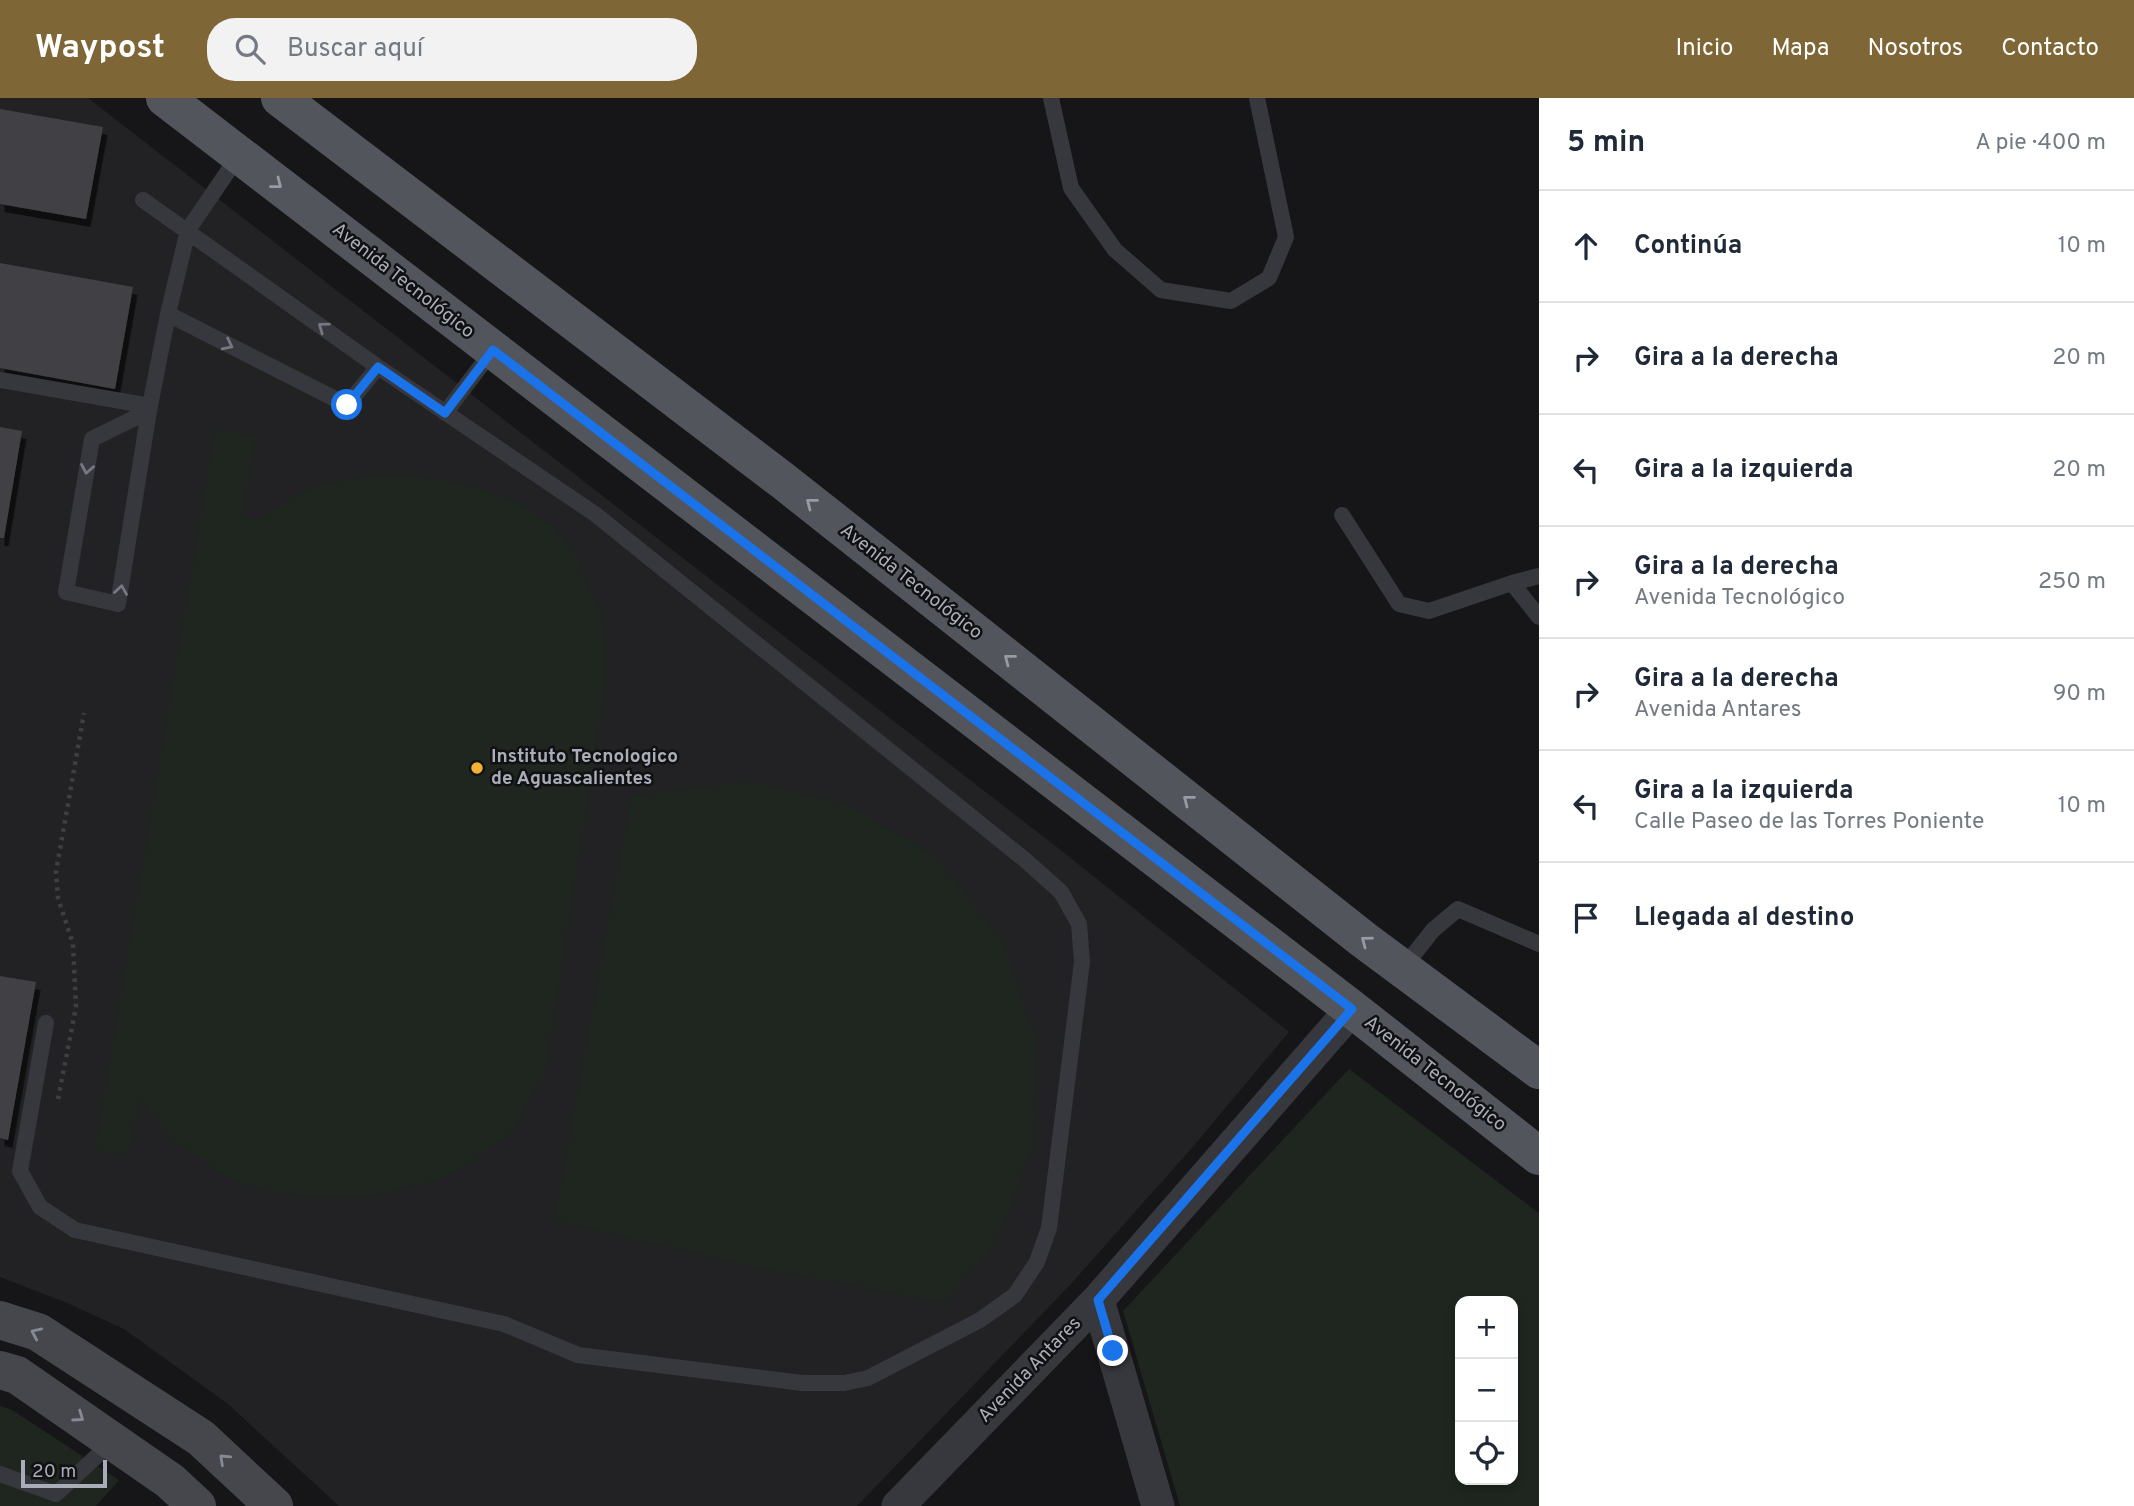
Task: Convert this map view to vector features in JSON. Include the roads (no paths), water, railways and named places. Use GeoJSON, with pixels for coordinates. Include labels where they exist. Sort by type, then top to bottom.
{"type":"FeatureCollection","features":[{"type":"Feature","properties":{"kind":"main road","name":"Avenida Tecnológico"},"geometry":{"type":"LineString","coordinates":[[165,98],[1352,1009],[1539,1156]]}},
{"type":"Feature","properties":{"kind":"main road","name":"Avenida Tecnológico"},"geometry":{"type":"LineString","coordinates":[[280,98],[782,480],[1403,968],[1539,1070]]}},
{"type":"Feature","properties":{"kind":"main road"},"geometry":{"type":"LineString","coordinates":[[1451,1005],[1468,1041],[1539,1096]]}},
{"type":"Feature","properties":{"kind":"main road"},"geometry":{"type":"LineString","coordinates":[[0,1320],[38,1332],[201,1438],[274,1506]]}},
{"type":"Feature","properties":{"kind":"main road"},"geometry":{"type":"LineString","coordinates":[[0,1370],[17,1375],[113,1441],[170,1481],[197,1506]]}},
{"type":"Feature","properties":{"kind":"street","name":"Avenida Antares"},"geometry":{"type":"LineString","coordinates":[[898,1506],[1098,1300],[1352,1009]]}},
{"type":"Feature","properties":{"kind":"street"},"geometry":{"type":"LineString","coordinates":[[1098,1300],[1158,1506]]}},
{"type":"Feature","properties":{"kind":"lane"},"geometry":{"type":"LineString","coordinates":[[1051,98],[1071,188],[1115,250],[1161,290],[1231,301],[1269,278],[1286,237],[1257,98]]}},
{"type":"Feature","properties":{"kind":"lane"},"geometry":{"type":"LineString","coordinates":[[149,409],[92,439],[66,592],[118,604],[149,409],[188,230],[239,155]]}},
{"type":"Feature","properties":{"kind":"lane"},"geometry":{"type":"LineString","coordinates":[[46,1024],[20,1171],[40,1207],[75,1230],[504,1324],[578,1355],[802,1383],[844,1383],[868,1378],[980,1320],[1015,1296],[1037,1262],[1049,1228],[1082,962],[1079,924],[1061,892],[1024,859],[595,514],[378,367],[143,200]]}},
{"type":"Feature","properties":{"kind":"lane"},"geometry":{"type":"LineString","coordinates":[[168,314],[347,405],[378,367]]}},
{"type":"Feature","properties":{"kind":"lane"},"geometry":{"type":"LineString","coordinates":[[445,413],[493,350]]}},
{"type":"Feature","properties":{"kind":"lane"},"geometry":{"type":"LineString","coordinates":[[0,380],[149,409]]}},
{"type":"Feature","properties":{"kind":"lane"},"geometry":{"type":"LineString","coordinates":[[1342,515],[1399,604],[1429,611],[1539,576]]}},
{"type":"Feature","properties":{"kind":"lane"},"geometry":{"type":"LineString","coordinates":[[1512,583],[1539,617]]}},
{"type":"Feature","properties":{"kind":"lane"},"geometry":{"type":"LineString","coordinates":[[1403,968],[1433,930],[1458,909],[1539,944]]}},
{"type":"Feature","properties":{"kind":"lane"},"geometry":{"type":"LineString","coordinates":[[0,1474],[56,1494],[113,1441]]}},
{"type":"Feature","properties":{"kind":"place","name":"Instituto Tecnologico de Aguascalientes"},"geometry":{"type":"Point","coordinates":[477,768]}}]}
